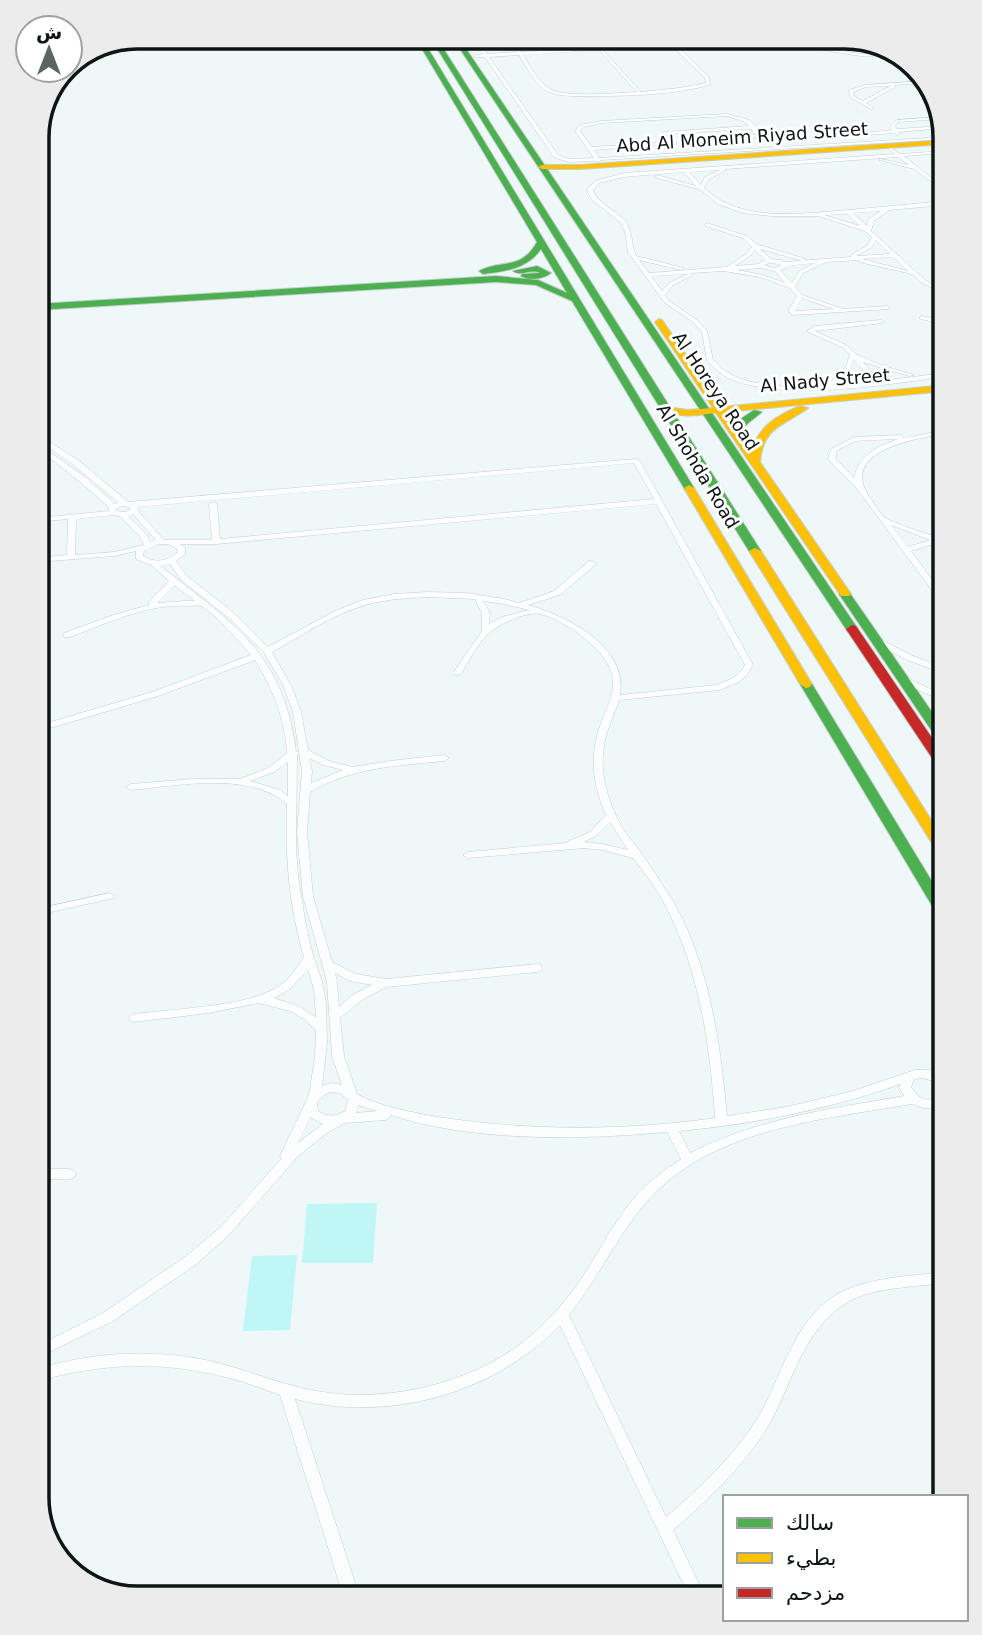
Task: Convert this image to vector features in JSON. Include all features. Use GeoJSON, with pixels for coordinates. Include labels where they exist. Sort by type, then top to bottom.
{"type":"FeatureCollection","features":[{"type":"Feature","properties":{"kind":"main road","name":"Al Shohda Road"},"geometry":{"type":"LineString","coordinates":[[428,49],[493,133],[933,834]]}},
{"type":"Feature","properties":{"kind":"main road","name":"Al Shohda Road"},"geometry":{"type":"LineString","coordinates":[[438,49],[479,139],[933,895]]}},
{"type":"Feature","properties":{"kind":"main road","name":"Al Horeya Road"},"geometry":{"type":"LineString","coordinates":[[464,49],[706,391],[714,413],[736,434],[875,640],[887,667],[904,679],[933,722]]}},
{"type":"Feature","properties":{"kind":"main road","name":"Al Horeya Road"},"geometry":{"type":"LineString","coordinates":[[475,49],[550,171],[887,667],[933,744]]}},
{"type":"Feature","properties":{"kind":"main road"},"geometry":{"type":"LineString","coordinates":[[479,139],[483,134],[493,133]]}},
{"type":"Feature","properties":{"kind":"main road","name":"Abd Al Moneim Riyad Street"},"geometry":{"type":"LineString","coordinates":[[550,171],[900,146],[933,146]]}},
{"type":"Feature","properties":{"kind":"main road"},"geometry":{"type":"LineString","coordinates":[[465,272],[527,262],[537,255],[541,242]]}},
{"type":"Feature","properties":{"kind":"main road"},"geometry":{"type":"LineString","coordinates":[[49,297],[465,272],[492,273],[537,268],[547,272],[541,276],[506,276],[49,306]]}},
{"type":"Feature","properties":{"kind":"main road"},"geometry":{"type":"LineString","coordinates":[[485,279],[538,283],[577,300]]}},
{"type":"Feature","properties":{"kind":"main road","name":"Al Nady Street"},"geometry":{"type":"LineString","coordinates":[[667,410],[714,413],[933,389]]}},
{"type":"Feature","properties":{"kind":"main road"},"geometry":{"type":"LineString","coordinates":[[706,391],[758,409]]}},
{"type":"Feature","properties":{"kind":"main road","name":"Al Nady Street"},"geometry":{"type":"LineString","coordinates":[[758,409],[803,408],[933,395]]}},
{"type":"Feature","properties":{"kind":"main road"},"geometry":{"type":"LineString","coordinates":[[755,463],[755,449],[761,435],[774,422],[803,408]]}},
{"type":"Feature","properties":{"kind":"main road"},"geometry":{"type":"LineString","coordinates":[[736,434],[743,422],[758,409]]}},
{"type":"Feature","properties":{"kind":"main road","name":"Al Nady Street"},"geometry":{"type":"LineString","coordinates":[[678,427],[690,419],[714,413]]}},
{"type":"Feature","properties":{"kind":"main road"},"geometry":{"type":"LineString","coordinates":[[767,618],[782,615],[778,594],[780,590]]}},
{"type":"Feature","properties":{"kind":"main road"},"geometry":{"type":"LineString","coordinates":[[793,660],[790,638],[810,636]]}},
{"type":"Feature","properties":{"kind":"street"},"geometry":{"type":"LineString","coordinates":[[478,49],[556,156],[572,162],[900,146]]}},
{"type":"Feature","properties":{"kind":"street"},"geometry":{"type":"LineString","coordinates":[[481,55],[597,49],[635,91]]}},
{"type":"Feature","properties":{"kind":"street"},"geometry":{"type":"LineString","coordinates":[[523,53],[547,89],[557,93],[576,96],[694,88],[708,84],[707,78],[674,49]]}},
{"type":"Feature","properties":{"kind":"street"},"geometry":{"type":"LineString","coordinates":[[829,49],[874,54]]}},
{"type":"Feature","properties":{"kind":"street"},"geometry":{"type":"LineString","coordinates":[[523,53],[553,89],[563,92],[635,91]]}},
{"type":"Feature","properties":{"kind":"street"},"geometry":{"type":"LineString","coordinates":[[533,71],[540,71]]}},
{"type":"Feature","properties":{"kind":"street"},"geometry":{"type":"LineString","coordinates":[[872,109],[851,95],[852,90],[915,84]]}},
{"type":"Feature","properties":{"kind":"street"},"geometry":{"type":"LineString","coordinates":[[863,103],[890,87],[904,85]]}},
{"type":"Feature","properties":{"kind":"street"},"geometry":{"type":"LineString","coordinates":[[602,161],[583,132],[586,128],[598,124],[721,117],[736,119],[750,126],[760,136],[687,141]]}},
{"type":"Feature","properties":{"kind":"street"},"geometry":{"type":"LineString","coordinates":[[656,119],[689,155]]}},
{"type":"Feature","properties":{"kind":"street"},"geometry":{"type":"LineString","coordinates":[[931,119],[897,121],[892,124],[900,146],[924,166],[933,179]]}},
{"type":"Feature","properties":{"kind":"street"},"geometry":{"type":"LineString","coordinates":[[667,132],[750,126]]}},
{"type":"Feature","properties":{"kind":"street"},"geometry":{"type":"LineString","coordinates":[[667,132],[689,155]]}},
{"type":"Feature","properties":{"kind":"street"},"geometry":{"type":"LineString","coordinates":[[863,158],[933,132]]}},
{"type":"Feature","properties":{"kind":"street"},"geometry":{"type":"LineString","coordinates":[[837,136],[900,146]]}},
{"type":"Feature","properties":{"kind":"street"},"geometry":{"type":"LineString","coordinates":[[592,148],[674,142]]}},
{"type":"Feature","properties":{"kind":"street"},"geometry":{"type":"LineString","coordinates":[[924,166],[933,157]]}},
{"type":"Feature","properties":{"kind":"street"},"geometry":{"type":"LineString","coordinates":[[924,166],[863,158],[829,160],[638,174],[604,179],[590,190],[593,198],[623,222],[634,256],[662,295],[701,326],[708,338],[710,361],[729,376],[750,384],[776,388],[933,376]]}},
{"type":"Feature","properties":{"kind":"street"},"geometry":{"type":"LineString","coordinates":[[701,189],[710,176],[730,168]]}},
{"type":"Feature","properties":{"kind":"street"},"geometry":{"type":"LineString","coordinates":[[686,171],[701,189],[724,206],[764,215],[933,205]]}},
{"type":"Feature","properties":{"kind":"street"},"geometry":{"type":"LineString","coordinates":[[638,174],[671,179],[701,189]]}},
{"type":"Feature","properties":{"kind":"street"},"geometry":{"type":"LineString","coordinates":[[912,206],[933,197]]}},
{"type":"Feature","properties":{"kind":"street"},"geometry":{"type":"LineString","coordinates":[[816,213],[818,208],[844,205],[874,205],[883,208]]}},
{"type":"Feature","properties":{"kind":"street"},"geometry":{"type":"LineString","coordinates":[[912,206],[933,209]]}},
{"type":"Feature","properties":{"kind":"street"},"geometry":{"type":"LineString","coordinates":[[869,230],[874,217],[893,207]]}},
{"type":"Feature","properties":{"kind":"street"},"geometry":{"type":"LineString","coordinates":[[848,211],[927,285],[933,287]]}},
{"type":"Feature","properties":{"kind":"street"},"geometry":{"type":"LineString","coordinates":[[799,214],[837,220],[869,230]]}},
{"type":"Feature","properties":{"kind":"street"},"geometry":{"type":"LineString","coordinates":[[707,225],[740,234],[769,261]]}},
{"type":"Feature","properties":{"kind":"street"},"geometry":{"type":"LineString","coordinates":[[843,259],[866,249],[875,236]]}},
{"type":"Feature","properties":{"kind":"street"},"geometry":{"type":"LineString","coordinates":[[755,246],[787,256],[824,261]]}},
{"type":"Feature","properties":{"kind":"street"},"geometry":{"type":"LineString","coordinates":[[724,269],[744,258],[755,246]]}},
{"type":"Feature","properties":{"kind":"street"},"geometry":{"type":"LineString","coordinates":[[761,266],[762,262],[769,261],[785,264],[895,255]]}},
{"type":"Feature","properties":{"kind":"street"},"geometry":{"type":"LineString","coordinates":[[634,256],[664,265],[702,271]]}},
{"type":"Feature","properties":{"kind":"street"},"geometry":{"type":"LineString","coordinates":[[843,259],[882,265],[917,275]]}},
{"type":"Feature","properties":{"kind":"street"},"geometry":{"type":"LineString","coordinates":[[792,286],[801,272],[824,261]]}},
{"type":"Feature","properties":{"kind":"street"},"geometry":{"type":"LineString","coordinates":[[648,275],[761,266],[778,270],[784,268],[785,264]]}},
{"type":"Feature","properties":{"kind":"street"},"geometry":{"type":"LineString","coordinates":[[724,269],[761,276],[792,286]]}},
{"type":"Feature","properties":{"kind":"street"},"geometry":{"type":"LineString","coordinates":[[778,270],[800,296],[851,311]]}},
{"type":"Feature","properties":{"kind":"street"},"geometry":{"type":"LineString","coordinates":[[662,295],[676,281],[702,271]]}},
{"type":"Feature","properties":{"kind":"street"},"geometry":{"type":"LineString","coordinates":[[800,296],[791,311],[793,313],[887,308]]}},
{"type":"Feature","properties":{"kind":"street"},"geometry":{"type":"LineString","coordinates":[[922,318],[933,320]]}},
{"type":"Feature","properties":{"kind":"street"},"geometry":{"type":"LineString","coordinates":[[877,382],[846,347],[810,330],[881,322]]}},
{"type":"Feature","properties":{"kind":"street"},"geometry":{"type":"LineString","coordinates":[[846,347],[848,335],[859,324]]}},
{"type":"Feature","properties":{"kind":"street"},"geometry":{"type":"LineString","coordinates":[[823,386],[847,372],[853,355]]}},
{"type":"Feature","properties":{"kind":"street"},"geometry":{"type":"LineString","coordinates":[[853,355],[885,368],[926,377]]}},
{"type":"Feature","properties":{"kind":"street"},"geometry":{"type":"LineString","coordinates":[[933,434],[863,438],[837,446],[832,454],[832,458],[860,488],[933,586]]}},
{"type":"Feature","properties":{"kind":"street"},"geometry":{"type":"LineString","coordinates":[[860,488],[860,472],[869,458],[885,446],[908,437]]}},
{"type":"Feature","properties":{"kind":"street"},"geometry":{"type":"LineString","coordinates":[[49,444],[131,508],[166,542],[181,548],[177,557],[184,578],[232,616],[267,652],[288,687],[302,729],[306,752],[302,832],[304,869],[311,910],[328,965],[336,1016],[338,1056],[352,1096],[353,1109],[308,1141],[281,1166],[225,1231],[190,1261],[108,1317],[49,1346]]}},
{"type":"Feature","properties":{"kind":"street"},"geometry":{"type":"LineString","coordinates":[[49,454],[74,472],[113,509],[124,515],[144,537],[145,546],[138,554],[240,636],[257,656],[276,690],[290,730],[294,753],[290,831],[298,912],[319,991],[321,1028],[311,1108],[317,1118],[396,1115],[447,1123],[538,1130],[671,1127],[822,1104],[873,1090],[910,1076],[925,1073],[933,1076]]}},
{"type":"Feature","properties":{"kind":"street"},"geometry":{"type":"LineString","coordinates":[[124,515],[131,508],[637,461],[749,665],[732,683],[719,688],[617,698]]}},
{"type":"Feature","properties":{"kind":"street"},"geometry":{"type":"LineString","coordinates":[[49,516],[113,509],[213,504],[615,467],[640,468]]}},
{"type":"Feature","properties":{"kind":"street"},"geometry":{"type":"LineString","coordinates":[[49,558],[114,554],[166,542],[216,542],[659,501]]}},
{"type":"Feature","properties":{"kind":"street"},"geometry":{"type":"LineString","coordinates":[[213,504],[216,542]]}},
{"type":"Feature","properties":{"kind":"street"},"geometry":{"type":"LineString","coordinates":[[49,517],[72,517],[113,509]]}},
{"type":"Feature","properties":{"kind":"street"},"geometry":{"type":"LineString","coordinates":[[71,556],[72,517]]}},
{"type":"Feature","properties":{"kind":"street"},"geometry":{"type":"LineString","coordinates":[[883,520],[933,540]]}},
{"type":"Feature","properties":{"kind":"street"},"geometry":{"type":"LineString","coordinates":[[114,554],[150,563],[177,557],[216,542]]}},
{"type":"Feature","properties":{"kind":"street"},"geometry":{"type":"LineString","coordinates":[[906,550],[933,542]]}},
{"type":"Feature","properties":{"kind":"street"},"geometry":{"type":"LineString","coordinates":[[518,605],[557,593],[592,563]]}},
{"type":"Feature","properties":{"kind":"street"},"geometry":{"type":"LineString","coordinates":[[149,607],[173,581]]}},
{"type":"Feature","properties":{"kind":"street"},"geometry":{"type":"LineString","coordinates":[[267,652],[339,613],[379,598],[427,593],[518,605],[558,618],[588,636],[609,658],[618,684],[617,698],[602,734],[597,765],[599,782],[611,816],[668,902],[696,967],[712,1028],[721,1120]]}},
{"type":"Feature","properties":{"kind":"street"},"geometry":{"type":"LineString","coordinates":[[557,593],[555,605],[558,618]]}},
{"type":"Feature","properties":{"kind":"street"},"geometry":{"type":"LineString","coordinates":[[478,598],[486,613],[485,630]]}},
{"type":"Feature","properties":{"kind":"street"},"geometry":{"type":"LineString","coordinates":[[67,635],[149,607],[176,602],[202,604]]}},
{"type":"Feature","properties":{"kind":"street"},"geometry":{"type":"LineString","coordinates":[[457,673],[485,630],[509,617],[540,611]]}},
{"type":"Feature","properties":{"kind":"street"},"geometry":{"type":"LineString","coordinates":[[875,640],[933,667]]}},
{"type":"Feature","properties":{"kind":"street"},"geometry":{"type":"LineString","coordinates":[[49,725],[155,694],[257,656]]}},
{"type":"Feature","properties":{"kind":"street"},"geometry":{"type":"LineString","coordinates":[[904,679],[933,693]]}},
{"type":"Feature","properties":{"kind":"street"},"geometry":{"type":"LineString","coordinates":[[306,752],[326,764],[353,769]]}},
{"type":"Feature","properties":{"kind":"street"},"geometry":{"type":"LineString","coordinates":[[240,781],[271,770],[294,753]]}},
{"type":"Feature","properties":{"kind":"street"},"geometry":{"type":"LineString","coordinates":[[306,790],[353,769],[444,758]]}},
{"type":"Feature","properties":{"kind":"street"},"geometry":{"type":"LineString","coordinates":[[131,787],[240,781],[271,788],[292,803]]}},
{"type":"Feature","properties":{"kind":"street"},"geometry":{"type":"LineString","coordinates":[[565,846],[593,834],[611,816]]}},
{"type":"Feature","properties":{"kind":"street"},"geometry":{"type":"LineString","coordinates":[[467,855],[565,846],[603,847],[639,856]]}},
{"type":"Feature","properties":{"kind":"street"},"geometry":{"type":"LineString","coordinates":[[49,909],[110,896]]}},
{"type":"Feature","properties":{"kind":"street"},"geometry":{"type":"LineString","coordinates":[[135,1018],[257,1000],[291,983],[302,971],[309,957]]}},
{"type":"Feature","properties":{"kind":"street"},"geometry":{"type":"LineString","coordinates":[[328,965],[354,978],[386,983],[537,968]]}},
{"type":"Feature","properties":{"kind":"street"},"geometry":{"type":"LineString","coordinates":[[336,1016],[358,996],[386,983]]}},
{"type":"Feature","properties":{"kind":"street"},"geometry":{"type":"LineString","coordinates":[[257,1000],[295,1008],[310,1016],[321,1028]]}},
{"type":"Feature","properties":{"kind":"street"},"geometry":{"type":"LineString","coordinates":[[910,1076],[905,1087],[913,1099],[920,1103],[933,1102]]}},
{"type":"Feature","properties":{"kind":"street"},"geometry":{"type":"LineString","coordinates":[[281,1166],[299,1134],[313,1099],[321,1091],[337,1088],[396,1115]]}},
{"type":"Feature","properties":{"kind":"street"},"geometry":{"type":"LineString","coordinates":[[49,1372],[79,1364],[152,1360],[222,1369],[286,1391],[325,1399],[365,1402],[405,1399],[473,1380],[507,1362],[544,1335],[589,1277],[629,1212],[656,1184],[688,1161],[734,1137],[761,1129],[913,1099]]}},
{"type":"Feature","properties":{"kind":"street"},"geometry":{"type":"LineString","coordinates":[[671,1127],[688,1161]]}},
{"type":"Feature","properties":{"kind":"street"},"geometry":{"type":"LineString","coordinates":[[49,1174],[70,1174]]}},
{"type":"Feature","properties":{"kind":"street"},"geometry":{"type":"LineString","coordinates":[[664,1528],[708,1490],[744,1448],[777,1396],[803,1338],[823,1311],[844,1297],[859,1292],[933,1280]]}},
{"type":"Feature","properties":{"kind":"street"},"geometry":{"type":"LineString","coordinates":[[562,1315],[692,1586]]}},
{"type":"Feature","properties":{"kind":"street"},"geometry":{"type":"LineString","coordinates":[[286,1391],[348,1586]]}},
{"type":"Feature","properties":{"kind":"shaded area"},"geometry":{"type":"Polygon","coordinates":[[[377,1203],[373,1263],[302,1263],[307,1204],[377,1203]]]}},
{"type":"Feature","properties":{"kind":"shaded area"},"geometry":{"type":"Polygon","coordinates":[[[297,1255],[290,1330],[243,1331],[252,1256],[297,1255]]]}},
{"type":"Feature","properties":{"kind":"traffic: fast"},"geometry":{"type":"LineString","coordinates":[[425,49],[689,488]]}},
{"type":"Feature","properties":{"kind":"traffic: fast"},"geometry":{"type":"LineString","coordinates":[[441,49],[755,551]]}},
{"type":"Feature","properties":{"kind":"traffic: fast"},"geometry":{"type":"LineString","coordinates":[[463,49],[852,629]]}},
{"type":"Feature","properties":{"kind":"traffic: fast"},"geometry":{"type":"LineString","coordinates":[[483,271],[517,265],[531,257],[541,242]]}},
{"type":"Feature","properties":{"kind":"traffic: fast"},"geometry":{"type":"LineString","coordinates":[[517,271],[537,268],[547,273],[541,276],[525,276]]}},
{"type":"Feature","properties":{"kind":"traffic: fast"},"geometry":{"type":"LineString","coordinates":[[49,306],[496,279],[538,283],[577,300]]}},
{"type":"Feature","properties":{"kind":"traffic: fast"},"geometry":{"type":"LineString","coordinates":[[736,434],[743,422],[757,412]]}},
{"type":"Feature","properties":{"kind":"traffic: fast"},"geometry":{"type":"LineString","coordinates":[[845,594],[933,722]]}},
{"type":"Feature","properties":{"kind":"traffic: fast"},"geometry":{"type":"LineString","coordinates":[[806,684],[933,895]]}},
{"type":"Feature","properties":{"kind":"traffic: slow"},"geometry":{"type":"LineString","coordinates":[[542,167],[580,167],[933,143]]}},
{"type":"Feature","properties":{"kind":"traffic: slow"},"geometry":{"type":"LineString","coordinates":[[659,322],[845,594]]}},
{"type":"Feature","properties":{"kind":"traffic: slow"},"geometry":{"type":"LineString","coordinates":[[667,410],[688,413],[933,389]]}},
{"type":"Feature","properties":{"kind":"traffic: slow"},"geometry":{"type":"LineString","coordinates":[[755,463],[759,443],[769,428],[803,408]]}},
{"type":"Feature","properties":{"kind":"traffic: slow"},"geometry":{"type":"LineString","coordinates":[[689,488],[806,684]]}},
{"type":"Feature","properties":{"kind":"traffic: slow"},"geometry":{"type":"LineString","coordinates":[[755,551],[933,834]]}},
{"type":"Feature","properties":{"kind":"traffic: jam"},"geometry":{"type":"LineString","coordinates":[[852,629],[933,749]]}}]}
